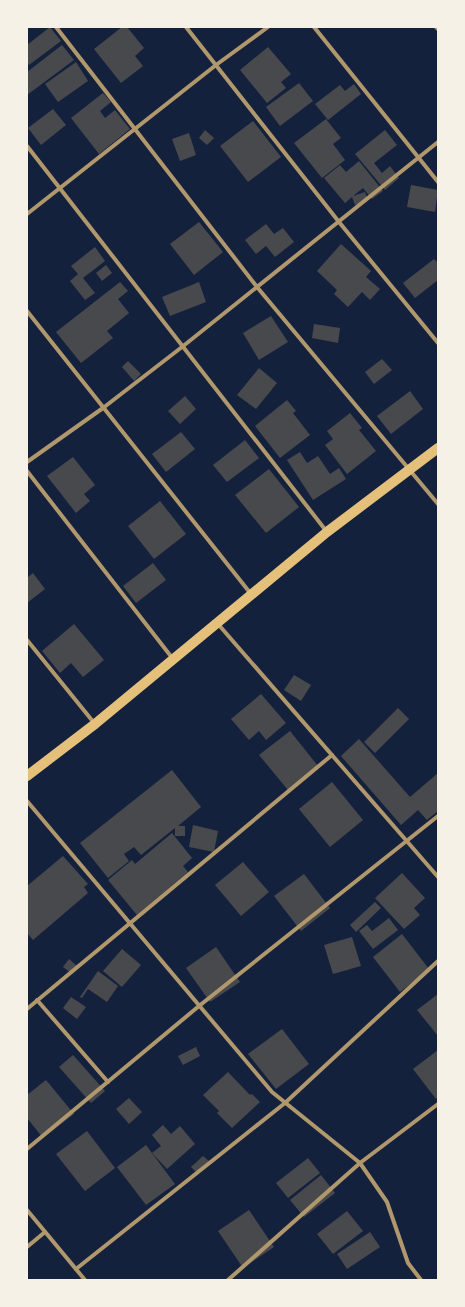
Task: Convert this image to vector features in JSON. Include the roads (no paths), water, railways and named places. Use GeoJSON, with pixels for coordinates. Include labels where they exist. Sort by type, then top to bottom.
{"type":"FeatureCollection","features":[{"type":"Feature","properties":{"kind":"main road"},"geometry":{"type":"LineString","coordinates":[[27,776],[95,724],[327,532],[438,448]]}},
{"type":"Feature","properties":{"kind":"street"},"geometry":{"type":"LineString","coordinates":[[56,27],[257,287],[438,504]]}},
{"type":"Feature","properties":{"kind":"street"},"geometry":{"type":"LineString","coordinates":[[186,27],[339,222],[438,343]]}},
{"type":"Feature","properties":{"kind":"street"},"geometry":{"type":"LineString","coordinates":[[27,214],[216,65],[268,27]]}},
{"type":"Feature","properties":{"kind":"street"},"geometry":{"type":"LineString","coordinates":[[314,27],[438,182]]}},
{"type":"Feature","properties":{"kind":"street"},"geometry":{"type":"LineString","coordinates":[[27,462],[103,408],[182,347],[438,142]]}},
{"type":"Feature","properties":{"kind":"street"},"geometry":{"type":"LineString","coordinates":[[27,146],[327,532]]}},
{"type":"Feature","properties":{"kind":"street"},"geometry":{"type":"LineString","coordinates":[[27,311],[251,594]]}},
{"type":"Feature","properties":{"kind":"street"},"geometry":{"type":"LineString","coordinates":[[27,471],[173,660]]}},
{"type":"Feature","properties":{"kind":"street"},"geometry":{"type":"LineString","coordinates":[[217,623],[438,877]]}},
{"type":"Feature","properties":{"kind":"street"},"geometry":{"type":"LineString","coordinates":[[27,640],[95,724]]}},
{"type":"Feature","properties":{"kind":"street"},"geometry":{"type":"LineString","coordinates":[[27,1009],[332,756]]}},
{"type":"Feature","properties":{"kind":"street"},"geometry":{"type":"LineString","coordinates":[[27,801],[272,1092],[360,1163],[388,1202],[408,1263],[421,1280]]}},
{"type":"Feature","properties":{"kind":"street"},"geometry":{"type":"LineString","coordinates":[[27,1149],[199,1006],[438,816]]}},
{"type":"Feature","properties":{"kind":"street"},"geometry":{"type":"LineString","coordinates":[[76,1269],[284,1103],[438,961]]}},
{"type":"Feature","properties":{"kind":"street"},"geometry":{"type":"LineString","coordinates":[[37,1000],[108,1082]]}},
{"type":"Feature","properties":{"kind":"street"},"geometry":{"type":"LineString","coordinates":[[228,1280],[360,1163],[438,1104]]}},
{"type":"Feature","properties":{"kind":"street"},"geometry":{"type":"LineString","coordinates":[[27,1210],[85,1280]]}},
{"type":"Feature","properties":{"kind":"street"},"geometry":{"type":"LineString","coordinates":[[27,1247],[45,1232]]}}]}
